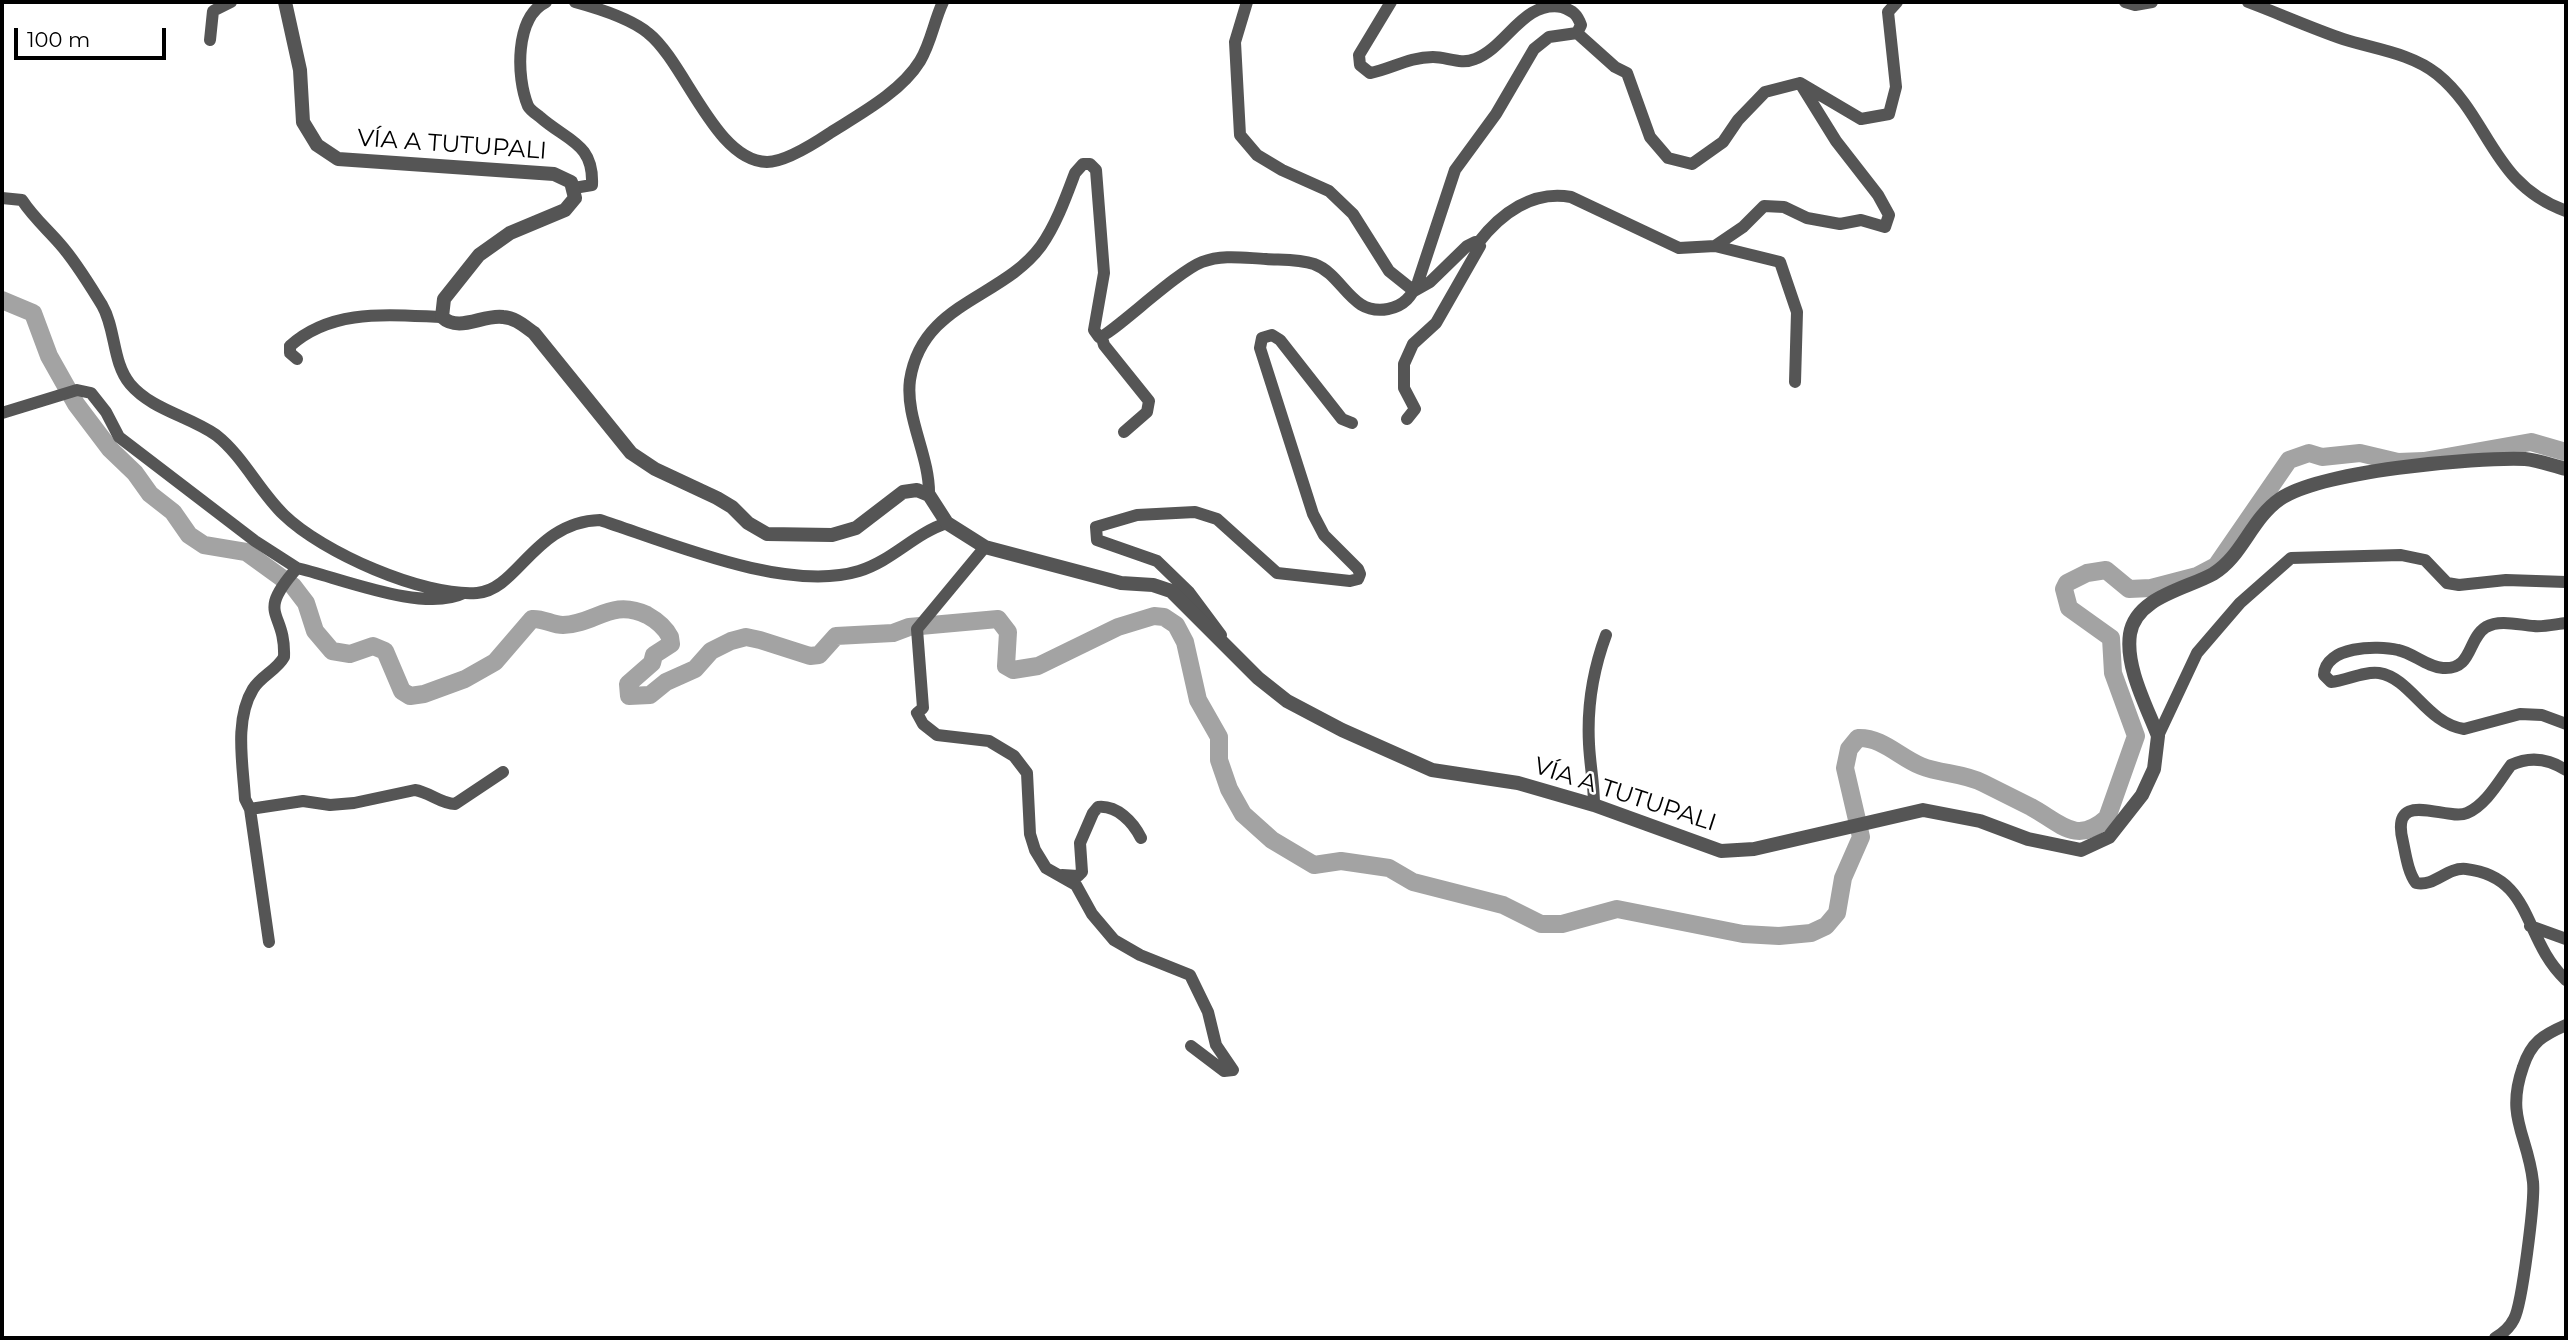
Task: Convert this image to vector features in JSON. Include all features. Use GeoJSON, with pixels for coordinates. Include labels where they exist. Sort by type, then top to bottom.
{"type":"FeatureCollection","features":[{"type":"Feature","properties":{"kind":"street"},"geometry":{"type":"LineString","coordinates":[[210,40],[213,11],[231,2]]}},
{"type":"Feature","properties":{"kind":"street","name":"VÍA A TUTUPALI"},"geometry":{"type":"LineString","coordinates":[[285,2],[300,70],[303,122],[317,145],[338,159],[351,162],[560,174],[568,178],[574,188],[575,198],[565,209],[510,233],[479,255],[444,299],[442,317]]}},
{"type":"Feature","properties":{"kind":"street"},"geometry":{"type":"LineString","coordinates":[[546,2],[527,19],[519,59],[529,108],[586,151],[593,170],[592,185],[574,188]]}},
{"type":"Feature","properties":{"kind":"street"},"geometry":{"type":"LineString","coordinates":[[575,2],[647,32],[667,53],[729,143],[748,157],[768,162],[807,148],[865,111],[912,73],[922,59],[943,2]]}},
{"type":"Feature","properties":{"kind":"street"},"geometry":{"type":"LineString","coordinates":[[1247,2],[1235,42],[1240,135],[1266,160],[1329,191],[1353,214],[1389,271],[1414,291]]}},
{"type":"Feature","properties":{"kind":"street"},"geometry":{"type":"LineString","coordinates":[[1391,2],[1360,53],[1360,65],[1370,73],[1422,58],[1461,62],[1479,58],[1496,46],[1530,10],[1553,3],[1572,10],[1578,16],[1581,24],[1577,33]]}},
{"type":"Feature","properties":{"kind":"street"},"geometry":{"type":"LineString","coordinates":[[1577,33],[1615,68],[1627,73],[1650,137],[1668,158],[1692,164],[1723,142],[1765,92],[1800,83],[1861,119],[1889,114],[1896,87],[1888,12],[1897,2]]}},
{"type":"Feature","properties":{"kind":"street"},"geometry":{"type":"LineString","coordinates":[[2125,2],[2135,5],[2152,2]]}},
{"type":"Feature","properties":{"kind":"street"},"geometry":{"type":"LineString","coordinates":[[2249,2],[2343,39],[2408,58],[2428,67],[2451,88],[2518,182],[2546,203],[2566,211]]}},
{"type":"Feature","properties":{"kind":"street"},"geometry":{"type":"LineString","coordinates":[[1102,338],[1172,279],[1215,258],[1316,265],[1360,306],[1371,309],[1396,307],[1409,299],[1455,170],[1463,157],[1496,114],[1534,49],[1549,37],[1577,33]]}},
{"type":"Feature","properties":{"kind":"street"},"geometry":{"type":"LineString","coordinates":[[1714,246],[1744,227],[1764,206],[1784,206],[1807,218],[1840,225],[1861,220],[1885,227],[1889,215],[1878,195],[1836,141],[1800,83]]}},
{"type":"Feature","properties":{"kind":"street"},"geometry":{"type":"LineString","coordinates":[[297,359],[290,353],[290,346],[314,326],[362,316],[442,317],[457,324],[499,316],[521,323],[534,333],[631,453],[655,469],[717,498],[748,523],[767,534],[832,535],[870,519],[903,492],[917,489],[929,495],[929,474],[910,402],[911,375],[917,357],[943,319],[1012,272],[1041,246],[1075,173],[1080,165],[1086,163],[1096,170],[1104,273],[1094,330],[1149,401],[1147,412],[1124,432]]}},
{"type":"Feature","properties":{"kind":"street"},"geometry":{"type":"LineString","coordinates":[[1414,291],[1430,282],[1467,246],[1478,243],[1489,228],[1508,213],[1541,195],[1571,197],[1679,248],[1714,246],[1766,256],[1780,262],[1797,312],[1795,382]]}},
{"type":"Feature","properties":{"kind":"street"},"geometry":{"type":"LineString","coordinates":[[2,198],[22,200],[81,272],[107,316],[122,369],[139,392],[207,429],[226,444],[262,492],[312,538],[398,577],[464,593]]}},
{"type":"Feature","properties":{"kind":"street"},"geometry":{"type":"LineString","coordinates":[[1407,419],[1415,409],[1402,380],[1404,364],[1413,344],[1436,323],[1479,250],[1478,243]]}},
{"type":"Feature","properties":{"kind":"street"},"geometry":{"type":"LineString","coordinates":[[1226,648],[1217,629],[1189,592],[1157,561],[1097,540],[1096,527],[1137,515],[1195,512],[1217,519],[1277,573],[1350,581],[1358,579],[1358,569],[1324,535],[1312,514],[1259,348],[1262,338],[1272,335],[1280,340],[1298,359],[1335,411],[1342,419],[1352,423]]}},
{"type":"Feature","properties":{"kind":"street"},"geometry":{"type":"LineString","coordinates":[[2,413],[68,394],[91,393],[106,412],[119,437],[294,571],[435,601],[489,590],[550,535],[560,528],[584,521],[600,520],[697,552],[800,577],[856,572],[874,565],[927,529],[947,523]]}},
{"type":"Feature","properties":{"kind":"street","name":"VÍA A TUTUPALI"},"geometry":{"type":"LineString","coordinates":[[929,495],[947,523],[985,547],[1121,583],[1153,585],[1171,591],[1226,648],[1287,701],[1432,770],[1518,783],[1594,805],[1721,851],[1754,849],[1923,810],[1980,821],[2046,844],[2081,850],[2109,837],[2142,795],[2154,769],[2158,736],[2130,650],[2130,633],[2135,620],[2173,591],[2214,573],[2230,561],[2262,515],[2281,499],[2313,485],[2424,466],[2528,459],[2566,470]]}},
{"type":"Feature","properties":{"kind":"street"},"geometry":{"type":"LineString","coordinates":[[985,547],[917,629],[923,708],[916,713],[937,735],[989,741],[1014,756],[1027,773],[1032,842],[1046,867],[1076,885],[1092,914],[1114,940],[1140,955],[1190,975],[1208,1012],[1216,1045],[1233,1070],[1224,1071],[1191,1046]]}},
{"type":"Feature","properties":{"kind":"street"},"geometry":{"type":"LineString","coordinates":[[2158,736],[2197,653],[2240,603],[2291,558],[2401,555],[2425,561],[2447,583],[2459,585],[2506,580],[2566,582]]}},
{"type":"Feature","properties":{"kind":"street"},"geometry":{"type":"LineString","coordinates":[[269,942],[250,809],[245,799],[242,726],[246,702],[255,686],[284,657],[273,608],[279,588],[294,571]]}},
{"type":"Feature","properties":{"kind":"street"},"geometry":{"type":"LineString","coordinates":[[2566,623],[2537,626],[2493,623],[2480,631],[2468,657],[2449,668],[2440,668],[2399,650],[2365,648],[2336,656],[2324,670],[2327,680],[2331,682],[2369,674],[2389,677],[2440,720],[2455,727],[2464,729],[2530,713],[2566,724]]}},
{"type":"Feature","properties":{"kind":"street"},"geometry":{"type":"LineString","coordinates":[[1594,805],[1588,744],[1590,698],[1598,656],[1606,635]]}},
{"type":"Feature","properties":{"kind":"street"},"geometry":{"type":"LineString","coordinates":[[2566,770],[2549,761],[2517,762],[2511,765],[2483,802],[2470,812],[2456,815],[2415,809],[2404,818],[2400,831],[2411,877],[2416,883],[2428,885],[2447,873],[2464,869],[2493,877],[2514,889],[2553,968],[2566,980]]}},
{"type":"Feature","properties":{"kind":"street"},"geometry":{"type":"LineString","coordinates":[[250,809],[303,801],[330,805],[354,803],[415,790],[428,793],[447,804],[455,804],[503,772]]}},
{"type":"Feature","properties":{"kind":"street"},"geometry":{"type":"LineString","coordinates":[[1058,874],[1079,876],[1082,872],[1080,843],[1098,807],[1120,812],[1136,828],[1141,838]]}},
{"type":"Feature","properties":{"kind":"street"},"geometry":{"type":"LineString","coordinates":[[2530,926],[2566,939]]}},
{"type":"Feature","properties":{"kind":"street"},"geometry":{"type":"LineString","coordinates":[[2495,1338],[2515,1317],[2533,1204],[2533,1181],[2515,1107],[2514,1091],[2533,1044],[2541,1036],[2566,1025]]}},
{"type":"Feature","properties":{"kind":"waterway"},"geometry":{"type":"LineString","coordinates":[[2,300],[33,313],[49,356],[76,404],[110,449],[135,473],[150,494],[173,512],[189,535],[204,545],[246,552],[293,586],[306,603],[315,631],[332,651],[350,654],[373,646],[385,651],[402,691],[410,696],[424,694],[465,679],[495,662],[532,619],[563,625],[575,624],[613,610],[623,609],[647,615],[663,627],[670,637],[671,644],[654,655],[652,663],[628,684],[629,696],[650,695],[666,682],[695,669],[711,651],[746,637],[810,656],[819,655],[836,636],[893,633],[909,627],[998,619],[1008,632],[1006,666],[1013,670],[1038,666],[1118,627],[1154,616],[1164,617],[1176,625],[1185,642],[1198,700],[1219,737],[1219,760],[1229,789],[1243,814],[1272,840],[1314,865],[1341,861],[1389,868],[1413,882],[1503,905],[1541,924],[1562,924],[1617,909],[1743,934],[1779,936],[1811,933],[1826,926],[1837,913],[1843,878],[1861,837],[1845,768],[1849,749],[1858,738],[1883,744],[1921,766],[1983,783],[2068,829],[2077,831],[2096,826],[2107,818],[2136,736],[2113,673],[2111,638],[2069,608],[2064,589],[2067,583],[2087,573],[2106,570],[2129,589],[2151,588],[2197,576],[2216,566],[2289,460],[2309,453],[2322,457],[2360,453],[2398,462],[2424,461],[2531,442],[2566,452]]}}]}
